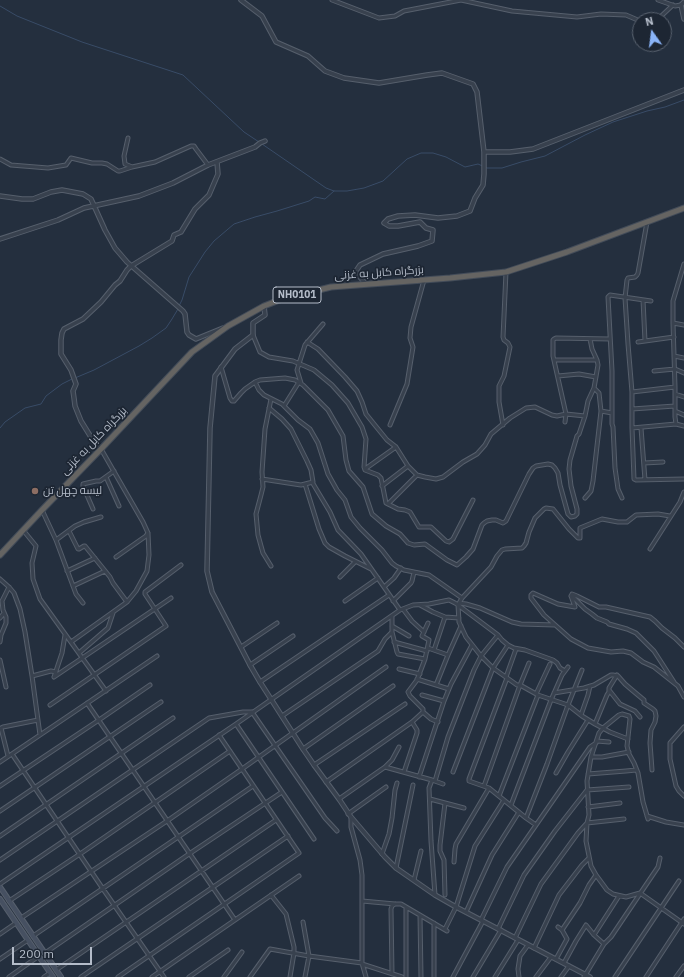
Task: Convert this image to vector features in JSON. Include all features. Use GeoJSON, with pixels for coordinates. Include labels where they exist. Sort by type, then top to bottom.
{"type":"FeatureCollection","features":[{"type":"Feature","properties":{"kind":"highway","name":"بزرگراه کابل به غزنی"},"geometry":{"type":"LineString","coordinates":[[0,555],[192,352],[228,326],[264,306],[331,287],[506,272],[567,252],[684,208]]}},
{"type":"Feature","properties":{"kind":"main road"},"geometry":{"type":"LineString","coordinates":[[0,887],[60,977]]}},
{"type":"Feature","properties":{"kind":"main road"},"geometry":{"type":"LineString","coordinates":[[0,899],[2,906],[16,923],[53,977]]}},
{"type":"Feature","properties":{"kind":"street"},"geometry":{"type":"LineString","coordinates":[[241,0],[262,16],[276,42],[308,56],[325,72],[344,78],[379,83],[442,73],[473,84],[477,92],[484,152],[484,174],[483,184],[470,211],[457,216],[438,218],[409,215],[388,219],[384,223],[389,226],[420,222],[426,228],[433,230],[432,241],[418,246],[383,254],[360,264],[356,271],[366,284]]}},
{"type":"Feature","properties":{"kind":"street"},"geometry":{"type":"LineString","coordinates":[[332,0],[379,18],[395,16],[404,11],[461,0],[512,11],[577,17],[601,14],[626,15],[632,18]]}},
{"type":"Feature","properties":{"kind":"street"},"geometry":{"type":"LineString","coordinates":[[658,0],[683,6],[684,19]]}},
{"type":"Feature","properties":{"kind":"street"},"geometry":{"type":"LineString","coordinates":[[666,12],[674,5]]}},
{"type":"Feature","properties":{"kind":"street"},"geometry":{"type":"LineString","coordinates":[[484,152],[510,152],[533,149],[684,90]]}},
{"type":"Feature","properties":{"kind":"street"},"geometry":{"type":"LineString","coordinates":[[128,138],[124,156],[126,164],[132,167]]}},
{"type":"Feature","properties":{"kind":"street"},"geometry":{"type":"LineString","coordinates":[[0,239],[58,220],[84,208],[139,196],[173,183],[208,165],[255,147],[265,141]]}},
{"type":"Feature","properties":{"kind":"street"},"geometry":{"type":"LineString","coordinates":[[0,159],[11,165],[48,168],[66,165],[71,158],[92,163],[102,162],[118,171],[155,162],[194,146],[208,165]]}},
{"type":"Feature","properties":{"kind":"street"},"geometry":{"type":"LineString","coordinates":[[71,642],[127,602],[136,591],[147,571],[149,555],[148,533],[143,522],[101,449],[94,442],[81,421],[73,391],[76,384],[61,354],[62,333],[64,329],[83,319],[101,302],[120,281],[130,266],[172,241],[174,235],[181,232],[195,209],[209,195],[218,174],[217,162]]}},
{"type":"Feature","properties":{"kind":"street"},"geometry":{"type":"LineString","coordinates":[[0,196],[33,199],[50,192],[62,190],[83,194],[91,199],[115,248],[130,266],[183,311],[185,314],[187,332],[189,335],[196,339],[228,326]]}},
{"type":"Feature","properties":{"kind":"street"},"geometry":{"type":"LineString","coordinates":[[647,222],[638,273],[635,277],[628,278],[625,298],[632,392],[634,479],[684,479]]}},
{"type":"Feature","properties":{"kind":"street"},"geometry":{"type":"LineString","coordinates":[[676,424],[673,301],[684,264]]}},
{"type":"Feature","properties":{"kind":"street"},"geometry":{"type":"LineString","coordinates":[[503,425],[499,402],[499,386],[504,376],[510,347],[503,337],[506,272]]}},
{"type":"Feature","properties":{"kind":"street"},"geometry":{"type":"LineString","coordinates":[[390,425],[407,384],[413,347],[410,338],[411,327],[424,280]]}},
{"type":"Feature","properties":{"kind":"street"},"geometry":{"type":"LineString","coordinates":[[622,498],[618,489],[615,468],[612,424],[612,371],[609,296],[651,301]]}},
{"type":"Feature","properties":{"kind":"street"},"geometry":{"type":"LineString","coordinates":[[643,300],[646,341]]}},
{"type":"Feature","properties":{"kind":"street"},"geometry":{"type":"LineString","coordinates":[[264,306],[265,315],[253,323],[253,335],[260,352],[269,357],[299,363],[314,370],[332,385],[348,403],[362,427],[366,439],[365,469]]}},
{"type":"Feature","properties":{"kind":"street"},"geometry":{"type":"LineString","coordinates":[[673,323],[684,324]]}},
{"type":"Feature","properties":{"kind":"street"},"geometry":{"type":"LineString","coordinates":[[284,406],[300,383],[297,371],[305,345],[323,324]]}},
{"type":"Feature","properties":{"kind":"street"},"geometry":{"type":"LineString","coordinates":[[253,335],[235,349],[215,376],[210,428],[207,571],[212,592],[250,665],[303,749],[350,816],[382,854],[396,868],[435,895],[456,907],[569,966],[584,976],[590,977]]}},
{"type":"Feature","properties":{"kind":"street"},"geometry":{"type":"LineString","coordinates":[[638,342],[674,337]]}},
{"type":"Feature","properties":{"kind":"street"},"geometry":{"type":"LineString","coordinates":[[221,367],[232,401],[234,401],[240,392],[255,382],[281,378],[290,379],[300,383],[328,410],[343,436],[349,471],[363,487],[370,511],[374,516],[386,526],[400,534],[406,542],[414,545],[425,544],[456,565],[460,563],[473,549],[484,523],[492,520],[502,523],[506,521],[529,474],[536,466],[548,464],[555,468],[558,473],[568,514],[571,517],[578,514],[571,486],[569,469],[577,436],[580,434],[588,401],[594,388],[598,365],[590,339]]}},
{"type":"Feature","properties":{"kind":"street"},"geometry":{"type":"LineString","coordinates":[[565,422],[566,414],[553,356],[553,340],[610,339]]}},
{"type":"Feature","properties":{"kind":"street"},"geometry":{"type":"LineString","coordinates":[[307,342],[318,349],[357,391],[366,414],[387,440],[396,447],[408,466],[417,475],[436,479],[443,477],[476,454],[485,445],[491,434],[510,418],[526,408],[535,407],[557,416],[566,414],[585,416]]}},
{"type":"Feature","properties":{"kind":"street"},"geometry":{"type":"LineString","coordinates":[[674,356],[684,358]]}},
{"type":"Feature","properties":{"kind":"street"},"geometry":{"type":"LineString","coordinates":[[554,360],[597,360]]}},
{"type":"Feature","properties":{"kind":"street"},"geometry":{"type":"LineString","coordinates":[[654,371],[675,369],[684,373]]}},
{"type":"Feature","properties":{"kind":"street"},"geometry":{"type":"LineString","coordinates":[[558,376],[579,374],[596,377]]}},
{"type":"Feature","properties":{"kind":"street"},"geometry":{"type":"LineString","coordinates":[[255,382],[259,390],[264,395],[284,406],[298,420],[310,429],[318,443],[328,474],[337,490],[345,500],[353,519],[392,563],[401,568],[429,576],[462,598]]}},
{"type":"Feature","properties":{"kind":"street"},"geometry":{"type":"LineString","coordinates":[[632,392],[675,387]]}},
{"type":"Feature","properties":{"kind":"street"},"geometry":{"type":"LineString","coordinates":[[585,498],[591,491],[592,486],[601,411],[599,393],[594,388]]}},
{"type":"Feature","properties":{"kind":"street"},"geometry":{"type":"LineString","coordinates":[[675,394],[684,397]]}},
{"type":"Feature","properties":{"kind":"street"},"geometry":{"type":"LineString","coordinates":[[271,399],[264,437],[261,495],[256,514],[258,535],[263,553],[271,566]]}},
{"type":"Feature","properties":{"kind":"street"},"geometry":{"type":"LineString","coordinates":[[632,409],[675,406]]}},
{"type":"Feature","properties":{"kind":"street"},"geometry":{"type":"LineString","coordinates":[[269,408],[291,429],[309,466],[312,482],[330,512],[338,530],[361,554],[393,601],[424,632]]}},
{"type":"Feature","properties":{"kind":"street"},"geometry":{"type":"LineString","coordinates":[[601,411],[612,413]]}},
{"type":"Feature","properties":{"kind":"street"},"geometry":{"type":"LineString","coordinates":[[675,411],[684,415]]}},
{"type":"Feature","properties":{"kind":"street"},"geometry":{"type":"LineString","coordinates":[[632,428],[676,424],[684,426]]}},
{"type":"Feature","properties":{"kind":"street"},"geometry":{"type":"LineString","coordinates":[[641,428],[645,480]]}},
{"type":"Feature","properties":{"kind":"street"},"geometry":{"type":"LineString","coordinates":[[365,469],[396,447]]}},
{"type":"Feature","properties":{"kind":"street"},"geometry":{"type":"LineString","coordinates":[[644,463],[663,462]]}},
{"type":"Feature","properties":{"kind":"street"},"geometry":{"type":"LineString","coordinates":[[382,486],[408,466]]}},
{"type":"Feature","properties":{"kind":"street"},"geometry":{"type":"LineString","coordinates":[[365,469],[381,478],[384,500],[386,503],[398,510],[410,512],[419,527],[431,527],[449,542],[453,539],[473,500]]}},
{"type":"Feature","properties":{"kind":"street"},"geometry":{"type":"LineString","coordinates":[[93,509],[83,485],[100,481],[114,471]]}},
{"type":"Feature","properties":{"kind":"street"},"geometry":{"type":"LineString","coordinates":[[388,504],[417,475]]}},
{"type":"Feature","properties":{"kind":"street"},"geometry":{"type":"LineString","coordinates":[[106,477],[119,506]]}},
{"type":"Feature","properties":{"kind":"street"},"geometry":{"type":"LineString","coordinates":[[262,479],[301,485],[312,482]]}},
{"type":"Feature","properties":{"kind":"street"},"geometry":{"type":"LineString","coordinates":[[305,484],[315,519],[325,543],[329,547],[371,569]]}},
{"type":"Feature","properties":{"kind":"street"},"geometry":{"type":"LineString","coordinates":[[650,549],[680,502],[684,492]]}},
{"type":"Feature","properties":{"kind":"street"},"geometry":{"type":"LineString","coordinates":[[628,739],[595,724],[568,705],[551,700],[520,685],[517,685],[493,668],[466,637],[459,618],[459,604],[462,598],[491,567],[502,550],[522,548],[524,546],[535,518],[544,509],[553,509],[578,538],[580,538],[580,528],[602,519],[627,522],[636,515],[658,514],[670,516]]}},
{"type":"Feature","properties":{"kind":"street"},"geometry":{"type":"LineString","coordinates":[[42,510],[56,540],[76,594],[83,603]]}},
{"type":"Feature","properties":{"kind":"street"},"geometry":{"type":"LineString","coordinates":[[56,540],[75,526],[101,516]]}},
{"type":"Feature","properties":{"kind":"street"},"geometry":{"type":"LineString","coordinates":[[23,530],[36,546],[32,563],[33,579],[40,599],[106,691]]}},
{"type":"Feature","properties":{"kind":"street"},"geometry":{"type":"LineString","coordinates":[[69,531],[78,549],[85,545],[127,602]]}},
{"type":"Feature","properties":{"kind":"street"},"geometry":{"type":"LineString","coordinates":[[116,557],[148,533]]}},
{"type":"Feature","properties":{"kind":"street"},"geometry":{"type":"LineString","coordinates":[[67,571],[95,558]]}},
{"type":"Feature","properties":{"kind":"street"},"geometry":{"type":"LineString","coordinates":[[340,577],[356,562]]}},
{"type":"Feature","properties":{"kind":"street"},"geometry":{"type":"LineString","coordinates":[[50,705],[166,626],[145,592],[181,565]]}},
{"type":"Feature","properties":{"kind":"street"},"geometry":{"type":"LineString","coordinates":[[384,587],[394,578],[401,568]]}},
{"type":"Feature","properties":{"kind":"street"},"geometry":{"type":"LineString","coordinates":[[73,586],[105,571]]}},
{"type":"Feature","properties":{"kind":"street"},"geometry":{"type":"LineString","coordinates":[[393,601],[411,584],[414,572]]}},
{"type":"Feature","properties":{"kind":"street"},"geometry":{"type":"LineString","coordinates":[[345,601],[378,578]]}},
{"type":"Feature","properties":{"kind":"street"},"geometry":{"type":"LineString","coordinates":[[0,579],[14,593],[20,609],[32,676],[40,735]]}},
{"type":"Feature","properties":{"kind":"street"},"geometry":{"type":"LineString","coordinates":[[0,642],[6,623],[2,601],[9,587]]}},
{"type":"Feature","properties":{"kind":"street"},"geometry":{"type":"LineString","coordinates":[[572,596],[575,607],[558,604],[533,593],[531,598],[544,615],[571,639],[588,648],[611,652],[623,651],[631,653],[642,662],[654,667],[678,686]]}},
{"type":"Feature","properties":{"kind":"street"},"geometry":{"type":"LineString","coordinates":[[572,596],[572,594],[599,607],[606,607],[650,617],[684,647]]}},
{"type":"Feature","properties":{"kind":"street"},"geometry":{"type":"LineString","coordinates":[[260,682],[389,595]]}},
{"type":"Feature","properties":{"kind":"street"},"geometry":{"type":"LineString","coordinates":[[572,596],[597,618],[609,624],[627,628],[636,633],[654,651],[684,697]]}},
{"type":"Feature","properties":{"kind":"street"},"geometry":{"type":"LineString","coordinates":[[65,634],[62,653],[54,678],[171,598]]}},
{"type":"Feature","properties":{"kind":"street"},"geometry":{"type":"LineString","coordinates":[[0,884],[401,610],[413,605],[449,600],[455,603],[480,608],[512,622],[521,624],[555,625]]}},
{"type":"Feature","properties":{"kind":"street"},"geometry":{"type":"LineString","coordinates":[[459,604],[498,635],[508,645],[516,649],[525,650],[553,660],[565,671]]}},
{"type":"Feature","properties":{"kind":"street"},"geometry":{"type":"LineString","coordinates":[[420,605],[445,617],[459,618]]}},
{"type":"Feature","properties":{"kind":"street"},"geometry":{"type":"LineString","coordinates":[[0,618],[4,613]]}},
{"type":"Feature","properties":{"kind":"street"},"geometry":{"type":"LineString","coordinates":[[79,653],[108,628],[112,613]]}},
{"type":"Feature","properties":{"kind":"street"},"geometry":{"type":"LineString","coordinates":[[392,616],[392,632],[398,654],[425,659]]}},
{"type":"Feature","properties":{"kind":"street"},"geometry":{"type":"LineString","coordinates":[[434,650],[445,617]]}},
{"type":"Feature","properties":{"kind":"street"},"geometry":{"type":"LineString","coordinates":[[241,647],[277,623]]}},
{"type":"Feature","properties":{"kind":"street"},"geometry":{"type":"LineString","coordinates":[[428,623],[422,636],[429,640],[425,659],[420,674],[408,692],[423,709],[423,712],[431,719],[438,722]]}},
{"type":"Feature","properties":{"kind":"street"},"geometry":{"type":"LineString","coordinates":[[392,626],[409,636]]}},
{"type":"Feature","properties":{"kind":"street"},"geometry":{"type":"LineString","coordinates":[[436,685],[461,626]]}},
{"type":"Feature","properties":{"kind":"street"},"geometry":{"type":"LineString","coordinates":[[282,716],[376,652],[392,632]]}},
{"type":"Feature","properties":{"kind":"street"},"geometry":{"type":"LineString","coordinates":[[435,895],[430,841],[429,788],[433,781],[474,670],[481,656],[498,635]]}},
{"type":"Feature","properties":{"kind":"street"},"geometry":{"type":"LineString","coordinates":[[250,665],[293,636]]}},
{"type":"Feature","properties":{"kind":"street"},"geometry":{"type":"LineString","coordinates":[[394,642],[434,650],[448,655]]}},
{"type":"Feature","properties":{"kind":"street"},"geometry":{"type":"LineString","coordinates":[[419,777],[444,701],[472,645]]}},
{"type":"Feature","properties":{"kind":"street"},"geometry":{"type":"LineString","coordinates":[[453,772],[493,668],[508,645]]}},
{"type":"Feature","properties":{"kind":"street"},"geometry":{"type":"LineString","coordinates":[[516,649],[507,678],[469,779],[470,781],[489,788],[536,825]]}},
{"type":"Feature","properties":{"kind":"street"},"geometry":{"type":"LineString","coordinates":[[0,762],[157,656]]}},
{"type":"Feature","properties":{"kind":"street"},"geometry":{"type":"LineString","coordinates":[[0,660],[6,687]]}},
{"type":"Feature","properties":{"kind":"street"},"geometry":{"type":"LineString","coordinates":[[484,786],[529,663]]}},
{"type":"Feature","properties":{"kind":"street"},"geometry":{"type":"LineString","coordinates":[[499,796],[537,694],[550,664]]}},
{"type":"Feature","properties":{"kind":"street"},"geometry":{"type":"LineString","coordinates":[[21,918],[242,769],[386,666]]}},
{"type":"Feature","properties":{"kind":"street"},"geometry":{"type":"LineString","coordinates":[[511,805],[551,700],[568,666]]}},
{"type":"Feature","properties":{"kind":"street"},"geometry":{"type":"LineString","coordinates":[[399,669],[420,674]]}},
{"type":"Feature","properties":{"kind":"street"},"geometry":{"type":"LineString","coordinates":[[526,818],[582,670]]}},
{"type":"Feature","properties":{"kind":"street"},"geometry":{"type":"LineString","coordinates":[[32,676],[51,671],[56,672]]}},
{"type":"Feature","properties":{"kind":"street"},"geometry":{"type":"LineString","coordinates":[[554,693],[594,685],[611,675],[617,676],[621,679],[655,711],[656,716],[651,730],[650,743],[652,770]]}},
{"type":"Feature","properties":{"kind":"street"},"geometry":{"type":"LineString","coordinates":[[595,724],[609,692],[609,688],[617,676]]}},
{"type":"Feature","properties":{"kind":"street"},"geometry":{"type":"LineString","coordinates":[[417,679],[449,689]]}},
{"type":"Feature","properties":{"kind":"street"},"geometry":{"type":"LineString","coordinates":[[0,786],[150,685]]}},
{"type":"Feature","properties":{"kind":"street"},"geometry":{"type":"LineString","coordinates":[[303,749],[393,686]]}},
{"type":"Feature","properties":{"kind":"street"},"geometry":{"type":"LineString","coordinates":[[581,715],[590,686]]}},
{"type":"Feature","properties":{"kind":"street"},"geometry":{"type":"LineString","coordinates":[[609,690],[620,704],[635,711],[640,718]]}},
{"type":"Feature","properties":{"kind":"street"},"geometry":{"type":"LineString","coordinates":[[422,695],[444,701]]}},
{"type":"Feature","properties":{"kind":"street"},"geometry":{"type":"LineString","coordinates":[[0,811],[161,702]]}},
{"type":"Feature","properties":{"kind":"street"},"geometry":{"type":"LineString","coordinates":[[87,703],[235,920]]}},
{"type":"Feature","properties":{"kind":"street"},"geometry":{"type":"LineString","coordinates":[[314,765],[405,704]]}},
{"type":"Feature","properties":{"kind":"street"},"geometry":{"type":"LineString","coordinates":[[252,712],[325,818],[337,831]]}},
{"type":"Feature","properties":{"kind":"street"},"geometry":{"type":"LineString","coordinates":[[0,860],[209,718],[252,712]]}},
{"type":"Feature","properties":{"kind":"street"},"geometry":{"type":"LineString","coordinates":[[326,782],[412,722],[423,712]]}},
{"type":"Feature","properties":{"kind":"street"},"geometry":{"type":"LineString","coordinates":[[640,893],[626,897],[613,894],[607,890],[590,866],[586,841],[589,815],[587,790],[591,757],[600,732],[619,715],[622,714],[629,716],[630,719],[627,746],[634,763],[648,817],[684,825]]}},
{"type":"Feature","properties":{"kind":"street"},"geometry":{"type":"LineString","coordinates":[[0,836],[173,718]]}},
{"type":"Feature","properties":{"kind":"street"},"geometry":{"type":"LineString","coordinates":[[8,756],[1,728],[38,720]]}},
{"type":"Feature","properties":{"kind":"street"},"geometry":{"type":"LineString","coordinates":[[556,774],[588,720]]}},
{"type":"Feature","properties":{"kind":"street"},"geometry":{"type":"LineString","coordinates":[[404,772],[417,733],[417,730],[412,722]]}},
{"type":"Feature","properties":{"kind":"street"},"geometry":{"type":"LineString","coordinates":[[236,724],[314,839]]}},
{"type":"Feature","properties":{"kind":"street"},"geometry":{"type":"LineString","coordinates":[[684,727],[670,743],[670,759],[676,786],[684,796]]}},
{"type":"Feature","properties":{"kind":"street"},"geometry":{"type":"LineString","coordinates":[[118,977],[299,852],[219,735]]}},
{"type":"Feature","properties":{"kind":"street"},"geometry":{"type":"LineString","coordinates":[[452,977],[482,921],[507,867],[590,747],[596,742],[609,742]]}},
{"type":"Feature","properties":{"kind":"street"},"geometry":{"type":"LineString","coordinates":[[339,799],[385,767],[392,760],[399,747]]}},
{"type":"Feature","properties":{"kind":"street"},"geometry":{"type":"LineString","coordinates":[[9,901],[230,751]]}},
{"type":"Feature","properties":{"kind":"street"},"geometry":{"type":"LineString","coordinates":[[591,757],[602,757],[629,752]]}},
{"type":"Feature","properties":{"kind":"street"},"geometry":{"type":"LineString","coordinates":[[12,754],[164,977]]}},
{"type":"Feature","properties":{"kind":"street"},"geometry":{"type":"LineString","coordinates":[[385,767],[443,784]]}},
{"type":"Feature","properties":{"kind":"street"},"geometry":{"type":"LineString","coordinates":[[588,774],[636,770]]}},
{"type":"Feature","properties":{"kind":"street"},"geometry":{"type":"LineString","coordinates":[[382,854],[389,834],[397,783]]}},
{"type":"Feature","properties":{"kind":"street"},"geometry":{"type":"LineString","coordinates":[[396,868],[413,785]]}},
{"type":"Feature","properties":{"kind":"street"},"geometry":{"type":"LineString","coordinates":[[34,936],[253,786]]}},
{"type":"Feature","properties":{"kind":"street"},"geometry":{"type":"LineString","coordinates":[[587,790],[629,787]]}},
{"type":"Feature","properties":{"kind":"street"},"geometry":{"type":"LineString","coordinates":[[350,816],[386,788]]}},
{"type":"Feature","properties":{"kind":"street"},"geometry":{"type":"LineString","coordinates":[[454,862],[456,844],[489,788]]}},
{"type":"Feature","properties":{"kind":"street"},"geometry":{"type":"LineString","coordinates":[[473,977],[500,930],[524,875],[587,790]]}},
{"type":"Feature","properties":{"kind":"street"},"geometry":{"type":"LineString","coordinates":[[45,953],[282,792]]}},
{"type":"Feature","properties":{"kind":"street"},"geometry":{"type":"LineString","coordinates":[[430,799],[464,808]]}},
{"type":"Feature","properties":{"kind":"street"},"geometry":{"type":"LineString","coordinates":[[362,901],[401,904],[446,930],[456,907],[475,846],[504,800]]}},
{"type":"Feature","properties":{"kind":"street"},"geometry":{"type":"LineString","coordinates":[[445,803],[440,845],[440,851],[444,860],[445,895]]}},
{"type":"Feature","properties":{"kind":"street"},"geometry":{"type":"LineString","coordinates":[[588,807],[620,804]]}},
{"type":"Feature","properties":{"kind":"street"},"geometry":{"type":"LineString","coordinates":[[466,912],[492,855],[518,812]]}},
{"type":"Feature","properties":{"kind":"street"},"geometry":{"type":"LineString","coordinates":[[350,816],[351,828],[360,860],[362,875],[362,963],[366,977]]}},
{"type":"Feature","properties":{"kind":"street"},"geometry":{"type":"LineString","coordinates":[[495,977],[517,939],[542,884],[578,833],[587,823],[624,819]]}},
{"type":"Feature","properties":{"kind":"street"},"geometry":{"type":"LineString","coordinates":[[56,970],[276,820]]}},
{"type":"Feature","properties":{"kind":"street"},"geometry":{"type":"LineString","coordinates":[[81,977],[288,836]]}},
{"type":"Feature","properties":{"kind":"street"},"geometry":{"type":"LineString","coordinates":[[414,880],[421,851]]}},
{"type":"Feature","properties":{"kind":"street"},"geometry":{"type":"LineString","coordinates":[[534,948],[559,896],[589,858]]}},
{"type":"Feature","properties":{"kind":"street"},"geometry":{"type":"LineString","coordinates":[[584,976],[604,944],[611,937],[658,867],[660,858]]}},
{"type":"Feature","properties":{"kind":"street"},"geometry":{"type":"LineString","coordinates":[[562,930],[596,875]]}},
{"type":"Feature","properties":{"kind":"street"},"geometry":{"type":"LineString","coordinates":[[152,977],[299,876]]}},
{"type":"Feature","properties":{"kind":"street"},"geometry":{"type":"LineString","coordinates":[[615,977],[679,881]]}},
{"type":"Feature","properties":{"kind":"street"},"geometry":{"type":"LineString","coordinates":[[640,893],[683,923]]}},
{"type":"Feature","properties":{"kind":"street"},"geometry":{"type":"LineString","coordinates":[[271,895],[286,914],[294,947],[290,977]]}},
{"type":"Feature","properties":{"kind":"street"},"geometry":{"type":"LineString","coordinates":[[594,935],[619,896]]}},
{"type":"Feature","properties":{"kind":"street"},"geometry":{"type":"LineString","coordinates":[[392,974],[391,908],[395,904]]}},
{"type":"Feature","properties":{"kind":"street"},"geometry":{"type":"LineString","coordinates":[[406,908],[406,977]]}},
{"type":"Feature","properties":{"kind":"street"},"geometry":{"type":"LineString","coordinates":[[420,915],[421,977]]}},
{"type":"Feature","properties":{"kind":"street"},"geometry":{"type":"LineString","coordinates":[[646,977],[683,923],[684,919]]}},
{"type":"Feature","properties":{"kind":"street"},"geometry":{"type":"LineString","coordinates":[[303,922],[309,956],[305,977]]}},
{"type":"Feature","properties":{"kind":"street"},"geometry":{"type":"LineString","coordinates":[[0,934],[16,923]]}},
{"type":"Feature","properties":{"kind":"street"},"geometry":{"type":"LineString","coordinates":[[434,923],[434,977]]}},
{"type":"Feature","properties":{"kind":"street"},"geometry":{"type":"LineString","coordinates":[[564,964],[586,925],[604,944]]}},
{"type":"Feature","properties":{"kind":"street"},"geometry":{"type":"LineString","coordinates":[[556,959],[567,939],[562,930],[558,927]]}},
{"type":"Feature","properties":{"kind":"street"},"geometry":{"type":"LineString","coordinates":[[0,959],[28,940]]}},
{"type":"Feature","properties":{"kind":"street"},"geometry":{"type":"LineString","coordinates":[[519,977],[518,969],[520,956],[528,945]]}},
{"type":"Feature","properties":{"kind":"street"},"geometry":{"type":"LineString","coordinates":[[250,977],[269,952],[269,949],[362,963],[402,977]]}},
{"type":"Feature","properties":{"kind":"street"},"geometry":{"type":"LineString","coordinates":[[189,977],[228,950]]}},
{"type":"Feature","properties":{"kind":"street"},"geometry":{"type":"LineString","coordinates":[[224,977],[242,952]]}},
{"type":"Feature","properties":{"kind":"street"},"geometry":{"type":"LineString","coordinates":[[9,977],[39,956]]}},
{"type":"Feature","properties":{"kind":"street"},"geometry":{"type":"LineString","coordinates":[[536,977],[551,957]]}},
{"type":"Feature","properties":{"kind":"street"},"geometry":{"type":"LineString","coordinates":[[561,977],[569,966]]}},
{"type":"Feature","properties":{"kind":"street"},"geometry":{"type":"LineString","coordinates":[[676,977],[684,966]]}},
{"type":"Feature","properties":{"kind":"street"},"geometry":{"type":"LineString","coordinates":[[44,977],[50,973]]}},
{"type":"Feature","properties":{"kind":"waterway"},"geometry":{"type":"LineString","coordinates":[[0,6],[17,16],[82,42],[183,75],[244,132],[259,142]]}},
{"type":"Feature","properties":{"kind":"waterway"},"geometry":{"type":"LineString","coordinates":[[262,144],[326,188],[334,191],[347,191],[364,188],[383,181],[407,159],[421,153],[433,153],[446,157],[465,167],[478,164],[487,168],[502,168],[545,156],[613,122],[684,100]]}},
{"type":"Feature","properties":{"kind":"waterway"},"geometry":{"type":"LineString","coordinates":[[179,306],[189,277],[205,252],[214,241],[234,224],[309,201],[315,197],[325,199],[334,191]]}},
{"type":"Feature","properties":{"kind":"waterway"},"geometry":{"type":"LineString","coordinates":[[75,378],[94,370],[152,338],[166,328],[178,309]]}},
{"type":"Feature","properties":{"kind":"waterway"},"geometry":{"type":"LineString","coordinates":[[0,428],[5,422],[25,408],[41,404],[46,396],[62,384],[72,379]]}},
{"type":"Feature","properties":{"kind":"place","name":"لیسه چهل تن"},"geometry":{"type":"Point","coordinates":[35,491]}}]}
